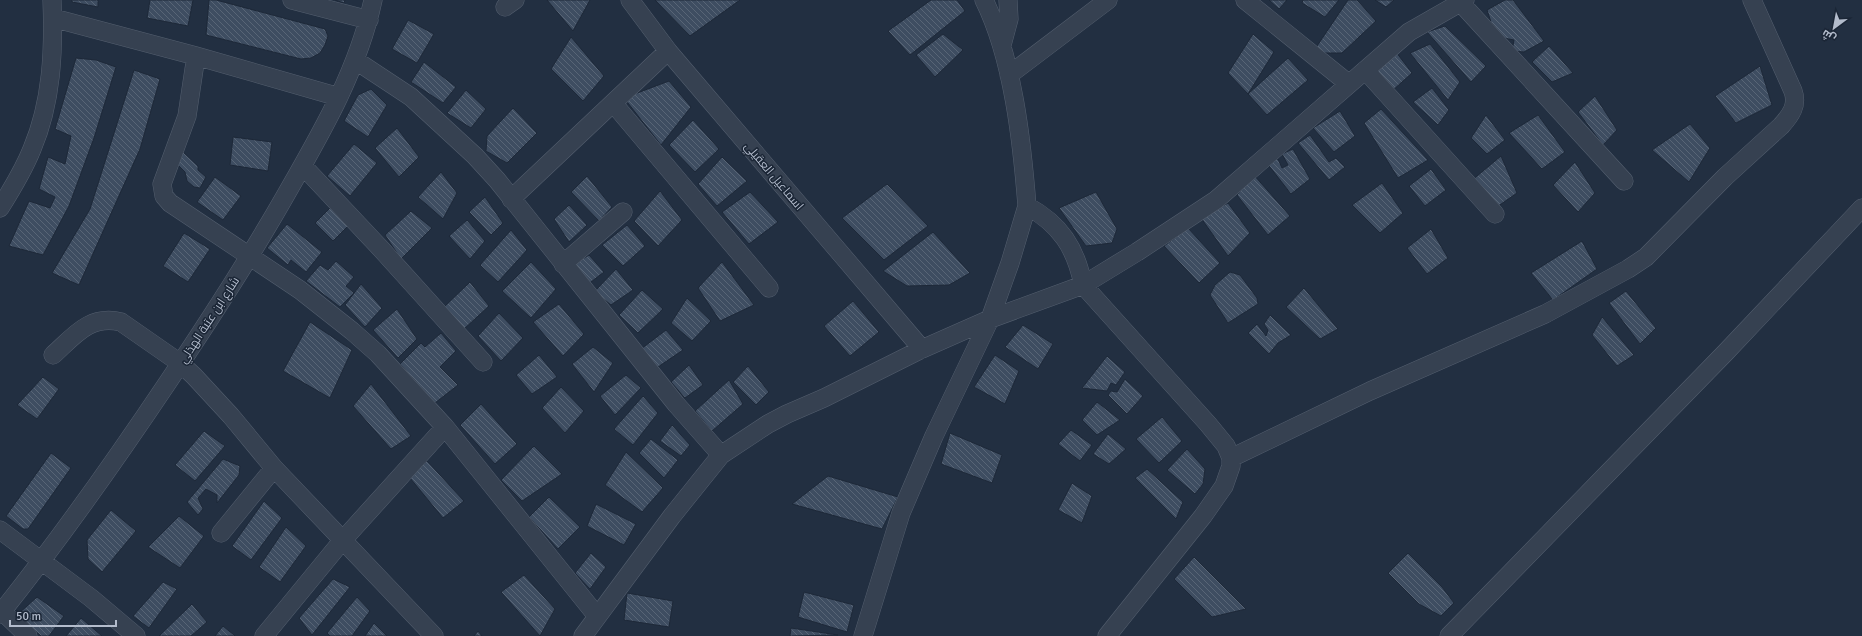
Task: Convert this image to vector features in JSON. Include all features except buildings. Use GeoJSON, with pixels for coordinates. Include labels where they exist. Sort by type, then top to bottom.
{"type":"FeatureCollection","features":[{"type":"Feature","properties":{"kind":"street"},"geometry":{"type":"LineString","coordinates":[[0,208],[33,148],[45,109],[53,54],[52,0]]}},
{"type":"Feature","properties":{"kind":"street"},"geometry":{"type":"LineString","coordinates":[[292,0],[369,20]]}},
{"type":"Feature","properties":{"kind":"street","name":"شارع ابن عتبة الهذلي"},"geometry":{"type":"LineString","coordinates":[[1,612],[124,447],[251,256],[303,166],[339,97],[355,60],[369,20],[373,0]]}},
{"type":"Feature","properties":{"kind":"street","name":"اسماعيل العقيلي"},"geometry":{"type":"LineString","coordinates":[[630,0],[668,51],[922,349]]}},
{"type":"Feature","properties":{"kind":"street"},"geometry":{"type":"LineString","coordinates":[[863,636],[901,513],[915,479],[990,319],[1010,264],[1027,206],[1023,154],[1009,75],[1002,46],[991,13],[984,0]]}},
{"type":"Feature","properties":{"kind":"street"},"geometry":{"type":"LineString","coordinates":[[1002,46],[1009,19],[1008,0]]}},
{"type":"Feature","properties":{"kind":"street"},"geometry":{"type":"LineString","coordinates":[[1009,75],[1108,0]]}},
{"type":"Feature","properties":{"kind":"street"},"geometry":{"type":"LineString","coordinates":[[1245,0],[1349,84]]}},
{"type":"Feature","properties":{"kind":"street"},"geometry":{"type":"LineString","coordinates":[[1231,458],[1370,391],[1545,314],[1601,285],[1646,257],[1725,178],[1781,126],[1787,119],[1794,106],[1795,101],[1793,91],[1752,0]]}},
{"type":"Feature","properties":{"kind":"street"},"geometry":{"type":"LineString","coordinates":[[588,635],[597,616],[721,455],[768,424],[922,349],[990,319],[1083,285],[1137,252],[1216,200],[1409,32],[1463,1],[1624,181]]}},
{"type":"Feature","properties":{"kind":"street"},"geometry":{"type":"LineString","coordinates":[[53,18],[196,56],[339,97]]}},
{"type":"Feature","properties":{"kind":"street"},"geometry":{"type":"LineString","coordinates":[[511,199],[668,51]]}},
{"type":"Feature","properties":{"kind":"street"},"geometry":{"type":"LineString","coordinates":[[196,56],[187,116],[162,184],[162,190],[170,203],[300,290],[352,331],[378,354],[445,427],[597,616]]}},
{"type":"Feature","properties":{"kind":"street"},"geometry":{"type":"LineString","coordinates":[[355,60],[411,97],[475,156],[676,404],[721,455]]}},
{"type":"Feature","properties":{"kind":"street"},"geometry":{"type":"LineString","coordinates":[[1365,70],[1495,214]]}},
{"type":"Feature","properties":{"kind":"street"},"geometry":{"type":"LineString","coordinates":[[612,103],[769,288]]}},
{"type":"Feature","properties":{"kind":"street"},"geometry":{"type":"LineString","coordinates":[[303,166],[382,250],[483,362]]}},
{"type":"Feature","properties":{"kind":"street"},"geometry":{"type":"LineString","coordinates":[[1027,206],[1045,217],[1061,233],[1077,262],[1083,285],[1208,424],[1226,446],[1231,458],[1230,470],[1224,486],[1203,516],[1107,636]]}},
{"type":"Feature","properties":{"kind":"street"},"geometry":{"type":"LineString","coordinates":[[1449,636],[1714,365],[1862,208]]}},
{"type":"Feature","properties":{"kind":"street"},"geometry":{"type":"LineString","coordinates":[[564,264],[623,212]]}},
{"type":"Feature","properties":{"kind":"street"},"geometry":{"type":"LineString","coordinates":[[53,355],[89,324],[104,320],[113,320],[121,322],[180,363],[230,416],[274,468],[434,636]]}},
{"type":"Feature","properties":{"kind":"street"},"geometry":{"type":"LineString","coordinates":[[264,636],[342,541],[445,427]]}},
{"type":"Feature","properties":{"kind":"street"},"geometry":{"type":"LineString","coordinates":[[221,533],[274,468]]}},
{"type":"Feature","properties":{"kind":"street"},"geometry":{"type":"LineString","coordinates":[[0,530],[41,560],[136,636]]}},
{"type":"Feature","properties":{"kind":"street"},"geometry":{"type":"LineString","coordinates":[[1,612],[28,636]]}}]}
